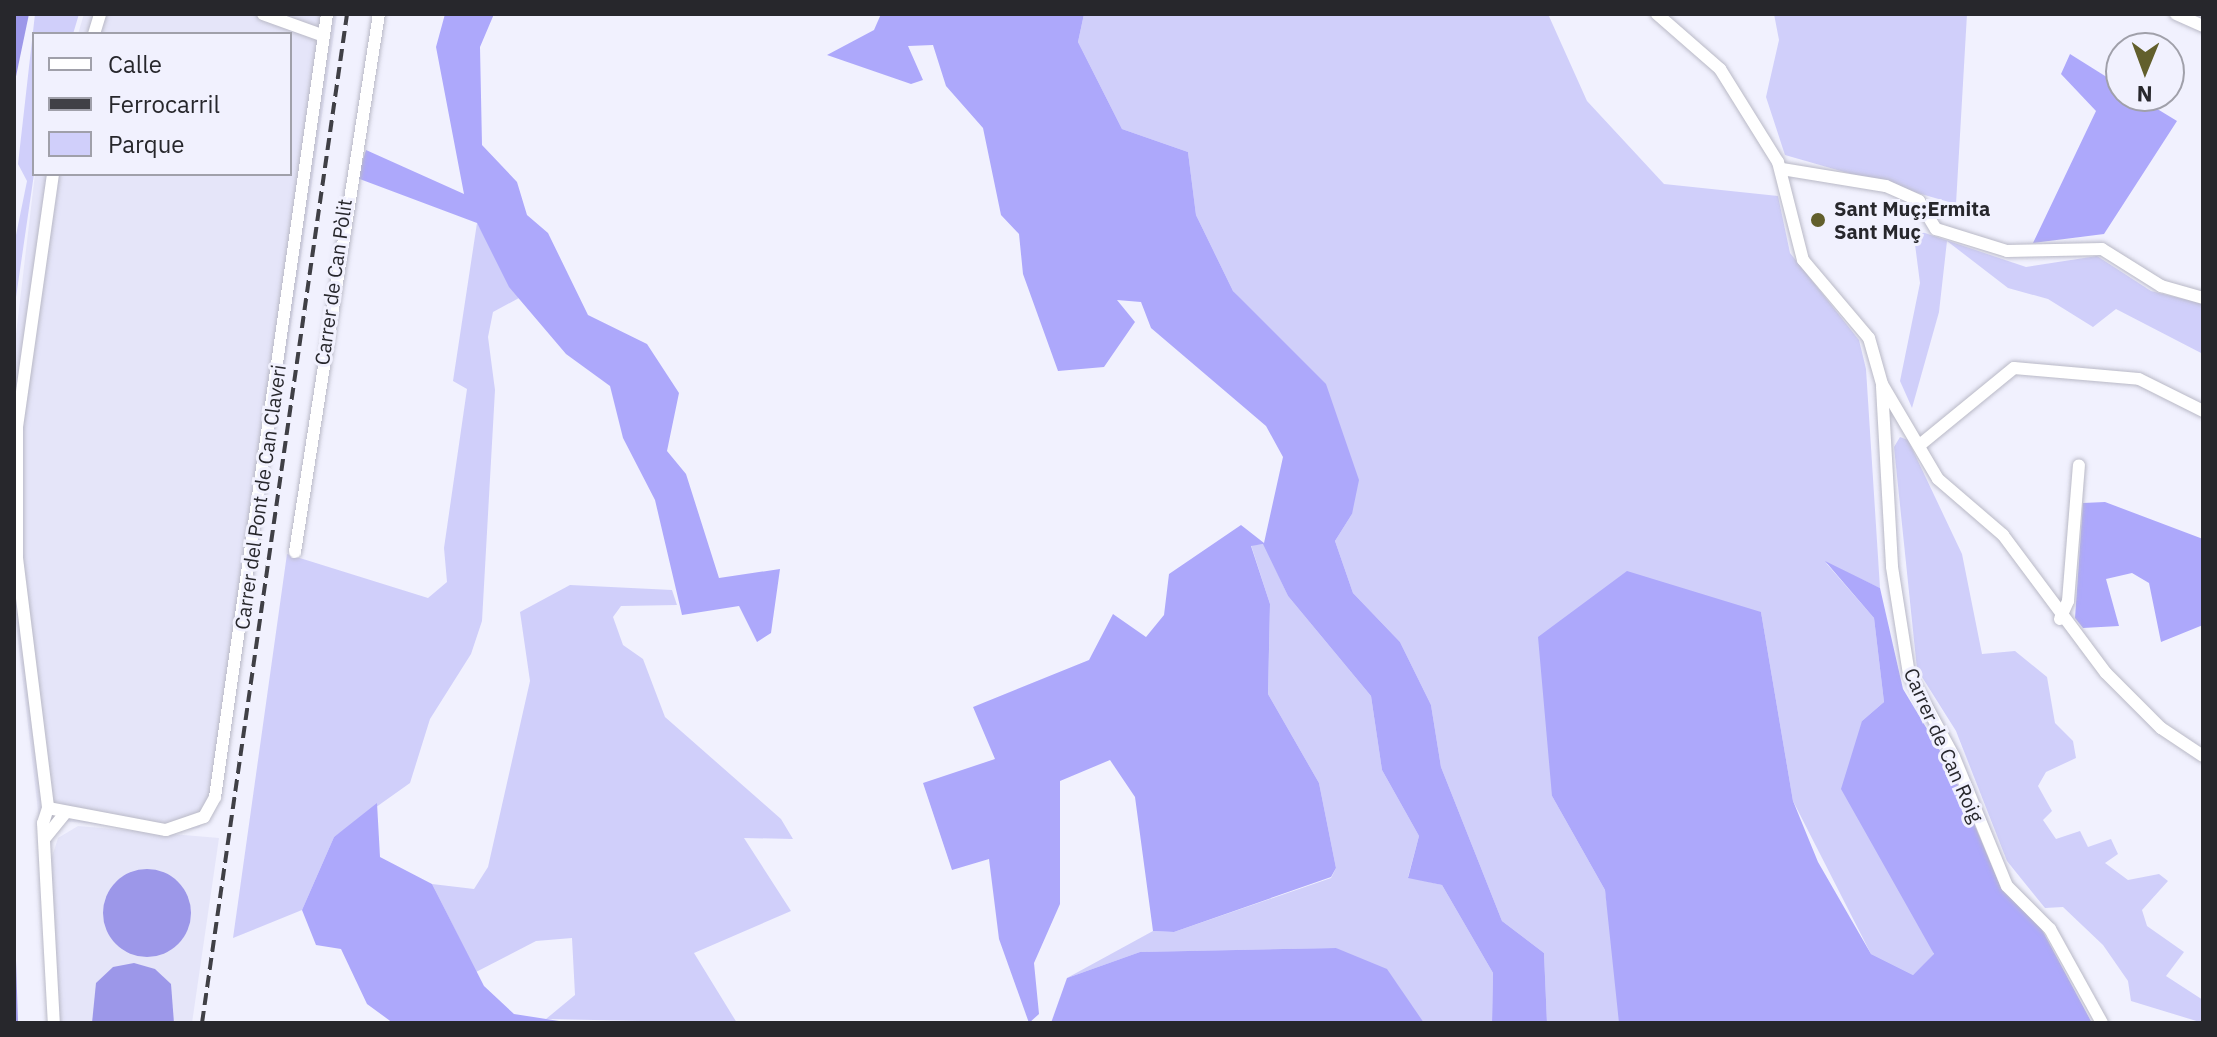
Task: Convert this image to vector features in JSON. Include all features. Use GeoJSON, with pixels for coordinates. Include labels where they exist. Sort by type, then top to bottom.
{"type":"FeatureCollection","features":[{"type":"Feature","properties":{"kind":"street"},"geometry":{"type":"LineString","coordinates":[[263,14],[324,36]]}},
{"type":"Feature","properties":{"kind":"street","name":"Carrer del Pont de Can Claveri"},"geometry":{"type":"LineString","coordinates":[[48,808],[166,830],[204,817],[215,797],[327,14]]}},
{"type":"Feature","properties":{"kind":"street","name":"Carrer de Can Pòlit"},"geometry":{"type":"LineString","coordinates":[[295,552],[379,14]]}},
{"type":"Feature","properties":{"kind":"street"},"geometry":{"type":"LineString","coordinates":[[1657,14],[1720,69],[1782,169],[1797,248],[1861,325],[1880,378],[1921,444],[1938,479],[2003,535],[2060,619],[2161,728],[2203,756]]}},
{"type":"Feature","properties":{"kind":"street"},"geometry":{"type":"LineString","coordinates":[[2176,14],[2203,26]]}},
{"type":"Feature","properties":{"kind":"street"},"geometry":{"type":"LineString","coordinates":[[1782,169],[1886,186],[1919,201],[1936,229],[2016,253],[2102,249],[2161,286],[2203,298]]}},
{"type":"Feature","properties":{"kind":"street"},"geometry":{"type":"LineString","coordinates":[[53,176],[17,426],[17,558],[48,808],[45,838],[54,1023]]}},
{"type":"Feature","properties":{"kind":"street"},"geometry":{"type":"LineString","coordinates":[[1921,444],[2014,368],[2139,379],[2203,411]]}},
{"type":"Feature","properties":{"kind":"street","name":"Carrer de Can Roig"},"geometry":{"type":"LineString","coordinates":[[1880,378],[1890,552],[1909,674],[1954,757],[2007,886],[2050,929],[2102,1023]]}},
{"type":"Feature","properties":{"kind":"street"},"geometry":{"type":"LineString","coordinates":[[2060,619],[2068,601],[2079,465]]}},
{"type":"Feature","properties":{"kind":"street"},"geometry":{"type":"LineString","coordinates":[[45,838],[65,813]]}},
{"type":"Feature","properties":{"kind":"shaded area"},"geometry":{"type":"Polygon","coordinates":[[[14,14],[29,14],[14,86],[14,14]]]}},
{"type":"Feature","properties":{"kind":"shaded area"},"geometry":{"type":"Polygon","coordinates":[[[84,14],[337,14],[220,802],[199,828],[178,831],[39,819],[14,606],[14,351],[35,176],[292,176],[292,32],[79,32],[84,14]]]}},
{"type":"Feature","properties":{"kind":"shaded area"},"geometry":{"type":"Polygon","coordinates":[[[445,14],[494,14],[480,47],[482,145],[517,182],[527,215],[548,233],[588,315],[647,344],[679,393],[667,451],[686,474],[719,578],[780,569],[771,633],[757,642],[739,606],[682,615],[655,500],[623,438],[610,386],[566,354],[509,287],[477,223],[357,178],[366,150],[464,194],[436,47],[445,14]]]}},
{"type":"Feature","properties":{"kind":"shaded area"},"geometry":{"type":"Polygon","coordinates":[[[881,14],[1084,14],[1078,42],[1122,129],[1188,152],[1196,215],[1233,291],[1326,384],[1359,480],[1352,514],[1335,541],[1353,593],[1400,642],[1431,705],[1441,767],[1502,921],[1544,953],[1547,1023],[1492,1023],[1493,973],[1442,885],[1408,878],[1419,836],[1382,770],[1371,696],[1288,596],[1263,544],[1251,546],[1270,604],[1268,694],[1319,783],[1336,868],[1331,877],[1174,932],[1153,931],[1135,797],[1110,760],[1060,781],[1060,904],[1034,963],[1039,1014],[1029,1023],[999,939],[989,859],[952,870],[923,783],[995,759],[973,707],[1089,660],[1113,614],[1146,637],[1164,615],[1169,574],[1241,525],[1264,543],[1283,457],[1266,426],[1151,328],[1141,302],[1117,300],[1135,322],[1104,367],[1058,371],[1023,274],[1019,234],[1001,215],[983,128],[946,86],[933,45],[908,46],[923,80],[911,84],[827,55],[874,30],[881,14]]]}},
{"type":"Feature","properties":{"kind":"shaded area"},"geometry":{"type":"Polygon","coordinates":[[[2070,54],[2105,76],[2105,112],[2162,112],[2177,121],[2104,234],[2033,243],[2096,111],[2061,74],[2070,54]]]}},
{"type":"Feature","properties":{"kind":"shaded area"},"geometry":{"type":"Polygon","coordinates":[[[2105,502],[2203,539],[2203,625],[2161,642],[2149,583],[2132,573],[2106,579],[2119,626],[2083,628],[2075,618],[2083,503],[2105,502]]]}},
{"type":"Feature","properties":{"kind":"shaded area"},"geometry":{"type":"Polygon","coordinates":[[[1825,561],[1880,588],[1903,689],[1951,769],[2002,890],[2040,926],[2092,1023],[1619,1023],[1605,890],[1552,796],[1538,637],[1627,571],[1761,612],[1793,801],[1818,862],[1871,954],[1913,975],[1934,954],[1841,789],[1862,721],[1884,702],[1874,618],[1825,561]]]}},
{"type":"Feature","properties":{"kind":"shaded area"},"geometry":{"type":"Polygon","coordinates":[[[377,803],[380,857],[432,884],[484,986],[514,1014],[572,1023],[393,1023],[367,1004],[341,949],[316,945],[302,910],[334,837],[377,803]]]}},
{"type":"Feature","properties":{"kind":"shaded area"},"geometry":{"type":"Polygon","coordinates":[[[78,826],[219,838],[192,1023],[59,1023],[51,860],[58,838],[78,826]]]}},
{"type":"Feature","properties":{"kind":"shaded area"},"geometry":{"type":"Polygon","coordinates":[[[147,869],[164,872],[178,882],[188,896],[191,913],[188,930],[178,944],[164,954],[147,957],[130,954],[116,944],[106,930],[103,913],[106,896],[116,882],[130,872],[147,869]]]}},
{"type":"Feature","properties":{"kind":"shaded area"},"geometry":{"type":"Polygon","coordinates":[[[14,921],[15,929],[18,1023],[14,1023],[14,921]]]}},
{"type":"Feature","properties":{"kind":"shaded area"},"geometry":{"type":"Polygon","coordinates":[[[1336,948],[1387,969],[1424,1023],[1051,1023],[1067,978],[1140,952],[1336,948]]]}},
{"type":"Feature","properties":{"kind":"shaded area"},"geometry":{"type":"Polygon","coordinates":[[[134,963],[155,969],[171,984],[174,1023],[92,1023],[96,983],[113,967],[134,963]]]}},
{"type":"Feature","properties":{"kind":"green space"},"geometry":{"type":"Polygon","coordinates":[[[35,14],[79,14],[74,32],[33,32],[35,14]]]}},
{"type":"Feature","properties":{"kind":"green space"},"geometry":{"type":"Polygon","coordinates":[[[1084,14],[1548,14],[1587,101],[1664,184],[1778,196],[1790,253],[1859,340],[1866,369],[1880,588],[1826,563],[1874,618],[1884,702],[1862,721],[1934,955],[1913,975],[1871,954],[1793,801],[1761,612],[1552,796],[1605,890],[1621,1002],[1619,1023],[1547,1023],[1544,953],[1502,921],[1441,767],[1431,705],[1400,642],[1353,593],[1335,541],[1352,514],[1260,321],[1233,291],[1196,215],[1188,152],[1122,129],[1078,42],[1084,14]]]}},
{"type":"Feature","properties":{"kind":"green space"},"geometry":{"type":"Polygon","coordinates":[[[1774,14],[1967,14],[1956,204],[1785,155],[1766,97],[1779,40],[1774,14]]]}},
{"type":"Feature","properties":{"kind":"green space"},"geometry":{"type":"Polygon","coordinates":[[[32,40],[34,176],[14,311],[14,245],[27,181],[18,164],[32,40]]]}},
{"type":"Feature","properties":{"kind":"green space"},"geometry":{"type":"Polygon","coordinates":[[[477,223],[519,298],[493,312],[488,337],[495,390],[482,621],[471,654],[430,719],[410,783],[334,837],[302,910],[233,938],[287,554],[428,598],[447,582],[444,548],[467,389],[453,381],[477,223]]]}},
{"type":"Feature","properties":{"kind":"green space"},"geometry":{"type":"Polygon","coordinates":[[[1913,229],[2026,267],[2097,256],[2151,291],[2203,304],[2203,354],[2116,309],[2093,327],[2048,299],[2008,288],[1947,241],[1939,312],[1912,408],[1900,381],[1920,283],[1913,229]]]}},
{"type":"Feature","properties":{"kind":"green space"},"geometry":{"type":"Polygon","coordinates":[[[1900,437],[1908,440],[1962,554],[1982,654],[2015,651],[2047,677],[2055,723],[2073,741],[2076,758],[2046,772],[2038,786],[2052,811],[2043,820],[2056,839],[2080,831],[2088,847],[2111,839],[2118,854],[2105,863],[2128,880],[2159,874],[2168,881],[2142,910],[2147,926],[2184,952],[2166,976],[2203,1000],[2203,1023],[2131,1001],[2128,981],[2103,945],[2063,907],[2045,908],[2007,861],[1956,731],[1917,669],[1894,447],[1900,437]]]}},
{"type":"Feature","properties":{"kind":"green space"},"geometry":{"type":"Polygon","coordinates":[[[1264,544],[1288,596],[1371,696],[1382,770],[1419,836],[1408,877],[1442,885],[1493,973],[1492,1023],[1424,1023],[1336,948],[1140,952],[1067,978],[1153,931],[1174,932],[1331,878],[1336,868],[1319,783],[1268,694],[1270,604],[1251,545],[1264,544]]]}},
{"type":"Feature","properties":{"kind":"green space"},"geometry":{"type":"Polygon","coordinates":[[[570,585],[672,590],[677,605],[621,606],[613,617],[623,645],[643,659],[665,717],[781,819],[793,839],[744,838],[791,911],[694,953],[737,1023],[546,1019],[575,995],[572,938],[536,941],[476,972],[432,884],[474,889],[488,867],[530,681],[520,612],[570,585]]]}},
{"type":"Feature","properties":{"kind":"railway"},"geometry":{"type":"LineString","coordinates":[[202,1023],[347,14]]}},
{"type":"Feature","properties":{"kind":"place","name":"Sant Muç;Ermita Sant Muç"},"geometry":{"type":"Point","coordinates":[1818,220]}}]}
